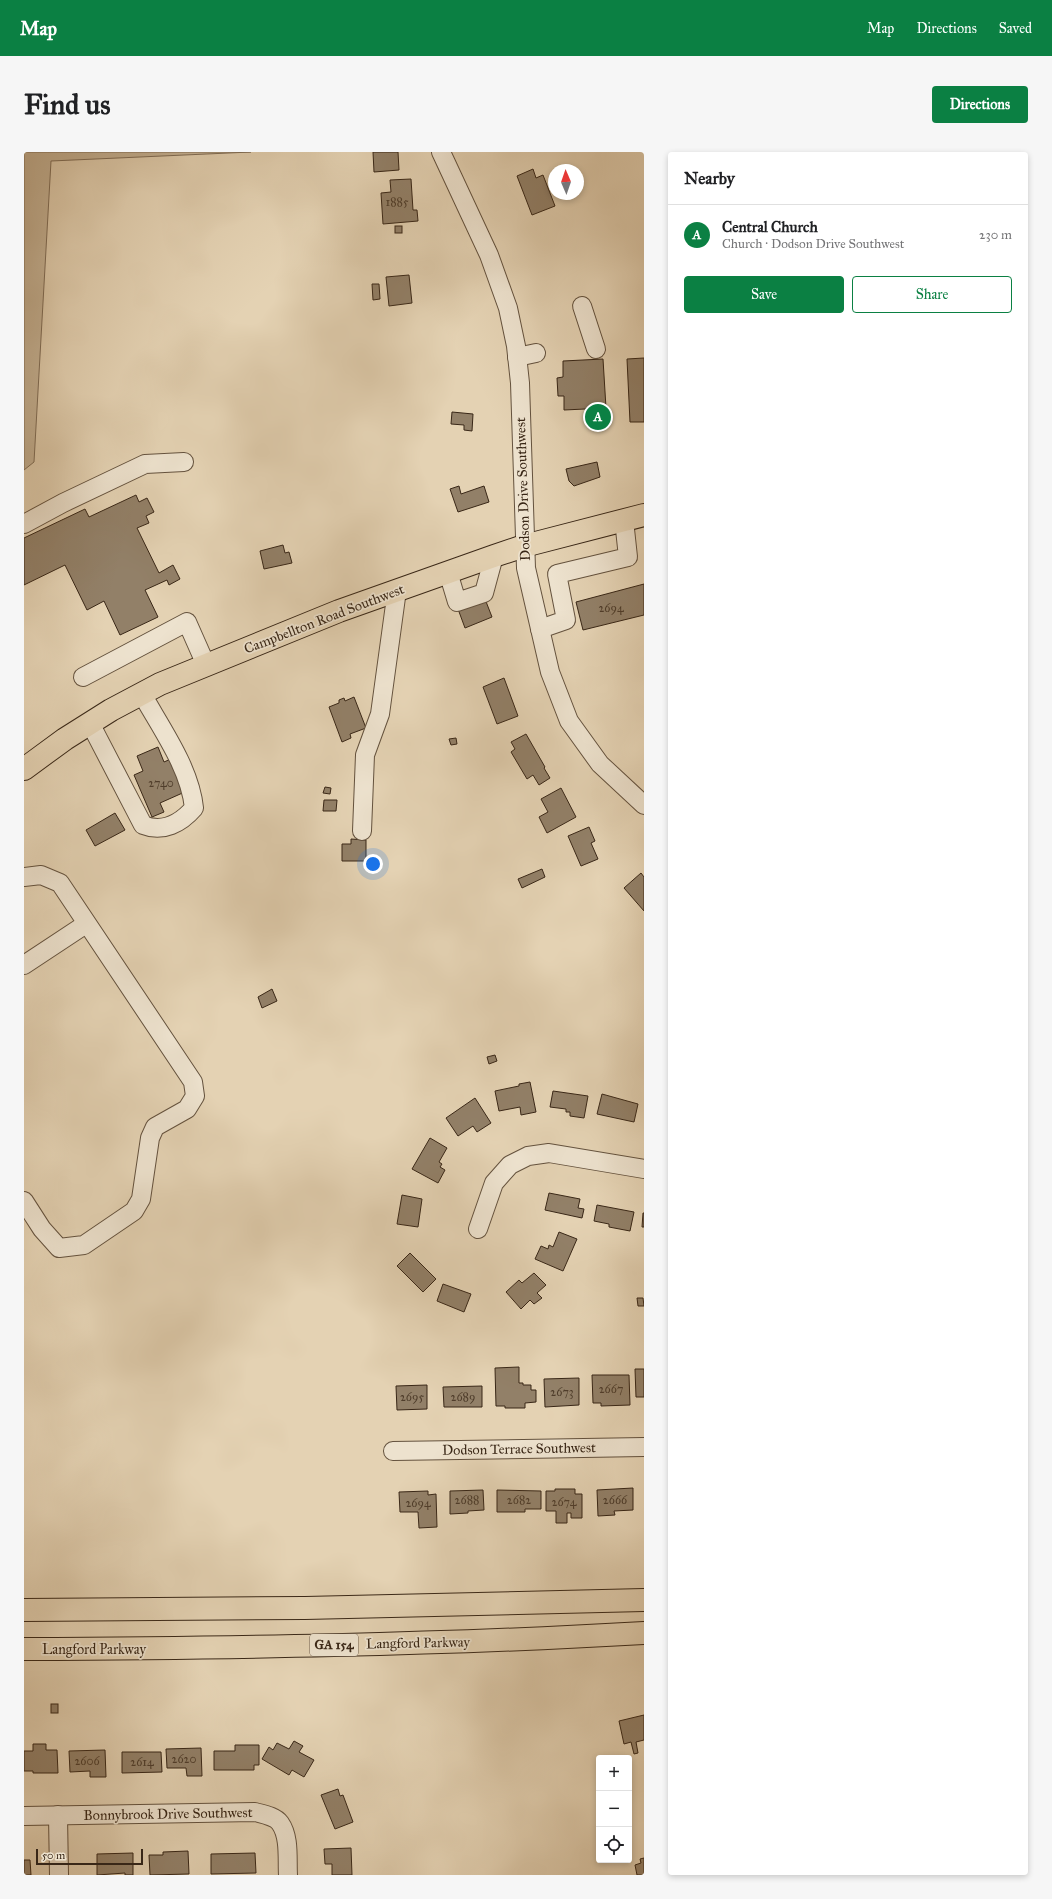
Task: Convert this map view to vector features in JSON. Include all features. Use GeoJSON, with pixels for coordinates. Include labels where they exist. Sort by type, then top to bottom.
{"type":"FeatureCollection","features":[{"type":"Feature","properties":{"kind":"main road","name":"Campbellton Road Southwest"},"geometry":{"type":"LineString","coordinates":[[24,770],[65,739],[90,723],[160,684],[339,610],[524,546],[634,517]]}},
{"type":"Feature","properties":{"kind":"main road"},"geometry":{"type":"LineString","coordinates":[[24,1610],[305,1608],[644,1600]]}},
{"type":"Feature","properties":{"kind":"main road","name":"Langford Parkway"},"geometry":{"type":"LineString","coordinates":[[24,1649],[203,1648],[492,1641],[644,1633]]}},
{"type":"Feature","properties":{"kind":"street","name":"Dodson Drive Southwest"},"geometry":{"type":"LineString","coordinates":[[441,152],[489,255],[508,308],[520,383],[524,546],[526,568],[550,672],[569,721],[600,764],[644,805]]}},
{"type":"Feature","properties":{"kind":"street"},"geometry":{"type":"LineString","coordinates":[[582,306],[596,349]]}},
{"type":"Feature","properties":{"kind":"street"},"geometry":{"type":"LineString","coordinates":[[517,357],[536,353]]}},
{"type":"Feature","properties":{"kind":"street"},"geometry":{"type":"LineString","coordinates":[[24,524],[62,503],[146,464],[184,462]]}},
{"type":"Feature","properties":{"kind":"street"},"geometry":{"type":"LineString","coordinates":[[540,629],[566,620],[557,574],[628,557],[634,517]]}},
{"type":"Feature","properties":{"kind":"street"},"geometry":{"type":"LineString","coordinates":[[448,572],[457,602],[464,600],[484,593],[494,556]]}},
{"type":"Feature","properties":{"kind":"street"},"geometry":{"type":"LineString","coordinates":[[362,831],[365,755],[380,714],[397,590]]}},
{"type":"Feature","properties":{"kind":"street"},"geometry":{"type":"LineString","coordinates":[[83,677],[187,622],[206,665]]}},
{"type":"Feature","properties":{"kind":"street"},"geometry":{"type":"LineString","coordinates":[[90,723],[143,825],[157,828],[172,825],[186,817],[194,808],[193,796],[189,784],[166,736],[142,694]]}},
{"type":"Feature","properties":{"kind":"street"},"geometry":{"type":"LineString","coordinates":[[24,877],[41,875],[60,883],[193,1082],[195,1096],[187,1109],[155,1127],[150,1138],[141,1198],[134,1211],[84,1245],[59,1248],[42,1229],[24,1201]]}},
{"type":"Feature","properties":{"kind":"street"},"geometry":{"type":"LineString","coordinates":[[24,964],[86,924]]}},
{"type":"Feature","properties":{"kind":"street"},"geometry":{"type":"LineString","coordinates":[[478,1229],[494,1183],[510,1165],[528,1156],[549,1153],[644,1169]]}},
{"type":"Feature","properties":{"kind":"street","name":"Dodson Terrace Southwest"},"geometry":{"type":"LineString","coordinates":[[393,1451],[644,1447]]}},
{"type":"Feature","properties":{"kind":"street","name":"Bonnybrook Drive Southwest"},"geometry":{"type":"LineString","coordinates":[[24,1816],[254,1812],[271,1817],[280,1823],[287,1844],[288,1875]]}},
{"type":"Feature","properties":{"kind":"street"},"geometry":{"type":"LineString","coordinates":[[58,1815],[59,1875]]}},
{"type":"Feature","properties":{"kind":"shaded area"},"geometry":{"type":"Polygon","coordinates":[[[24,152],[251,152],[51,161],[34,462],[24,470],[24,152]]]}},
{"type":"Feature","properties":{"kind":"building"},"geometry":{"type":"Polygon","coordinates":[[[373,152],[398,152],[399,170],[374,172],[373,152]]]}},
{"type":"Feature","properties":{"kind":"building"},"geometry":{"type":"Polygon","coordinates":[[[533,169],[536,178],[543,175],[548,188],[548,200],[553,200],[555,206],[532,215],[517,176],[533,169]]]}},
{"type":"Feature","properties":{"kind":"building"},"geometry":{"type":"Polygon","coordinates":[[[411,179],[413,210],[417,210],[418,221],[383,224],[381,193],[391,192],[390,180],[411,179]]]}},
{"type":"Feature","properties":{"kind":"building"},"geometry":{"type":"Polygon","coordinates":[[[395,226],[402,226],[402,233],[395,233],[395,226]]]}},
{"type":"Feature","properties":{"kind":"building"},"geometry":{"type":"Polygon","coordinates":[[[409,275],[412,303],[389,306],[386,277],[409,275]]]}},
{"type":"Feature","properties":{"kind":"building"},"geometry":{"type":"Polygon","coordinates":[[[372,284],[379,284],[380,299],[373,300],[372,284]]]}},
{"type":"Feature","properties":{"kind":"building"},"geometry":{"type":"Polygon","coordinates":[[[644,358],[644,422],[630,422],[627,359],[644,358]]]}},
{"type":"Feature","properties":{"kind":"building"},"geometry":{"type":"Polygon","coordinates":[[[603,359],[606,408],[564,410],[564,396],[558,396],[557,378],[563,377],[563,361],[603,359]]]}},
{"type":"Feature","properties":{"kind":"building"},"geometry":{"type":"Polygon","coordinates":[[[452,412],[473,414],[472,431],[464,430],[464,425],[451,424],[452,412]]]}},
{"type":"Feature","properties":{"kind":"building"},"geometry":{"type":"Polygon","coordinates":[[[597,462],[600,477],[574,486],[569,481],[566,469],[597,462]]]}},
{"type":"Feature","properties":{"kind":"building"},"geometry":{"type":"Polygon","coordinates":[[[459,486],[461,494],[484,486],[489,502],[458,512],[450,489],[459,486]]]}},
{"type":"Feature","properties":{"kind":"building"},"geometry":{"type":"Polygon","coordinates":[[[136,495],[139,502],[147,498],[154,512],[146,516],[149,523],[137,528],[159,573],[173,565],[180,579],[169,585],[167,580],[145,590],[158,617],[120,635],[104,601],[87,610],[65,565],[24,585],[24,538],[85,509],[89,517],[136,495]]]}},
{"type":"Feature","properties":{"kind":"building"},"geometry":{"type":"Polygon","coordinates":[[[283,545],[285,553],[289,552],[292,563],[264,569],[260,551],[283,545]]]}},
{"type":"Feature","properties":{"kind":"building"},"geometry":{"type":"Polygon","coordinates":[[[644,584],[644,615],[583,630],[576,602],[644,584]]]}},
{"type":"Feature","properties":{"kind":"building"},"geometry":{"type":"Polygon","coordinates":[[[485,599],[492,617],[465,628],[458,609],[485,599]]]}},
{"type":"Feature","properties":{"kind":"building"},"geometry":{"type":"Polygon","coordinates":[[[504,678],[518,716],[497,724],[483,687],[504,678]]]}},
{"type":"Feature","properties":{"kind":"building"},"geometry":{"type":"Polygon","coordinates":[[[354,697],[366,728],[350,734],[351,738],[342,742],[329,707],[339,703],[339,700],[344,698],[345,701],[354,697]]]}},
{"type":"Feature","properties":{"kind":"building"},"geometry":{"type":"Polygon","coordinates":[[[526,734],[550,778],[539,785],[533,775],[527,779],[511,752],[515,749],[511,742],[526,734]]]}},
{"type":"Feature","properties":{"kind":"building"},"geometry":{"type":"Polygon","coordinates":[[[456,738],[457,744],[451,745],[449,739],[456,738]]]}},
{"type":"Feature","properties":{"kind":"building"},"geometry":{"type":"Polygon","coordinates":[[[158,747],[164,762],[173,758],[187,791],[160,803],[164,812],[152,817],[134,775],[143,771],[137,756],[158,747]]]}},
{"type":"Feature","properties":{"kind":"building"},"geometry":{"type":"Polygon","coordinates":[[[325,787],[331,788],[330,794],[323,793],[325,787]]]}},
{"type":"Feature","properties":{"kind":"building"},"geometry":{"type":"Polygon","coordinates":[[[561,788],[576,817],[547,833],[539,817],[548,812],[541,799],[561,788]]]}},
{"type":"Feature","properties":{"kind":"building"},"geometry":{"type":"Polygon","coordinates":[[[324,800],[337,800],[336,811],[323,811],[324,800]]]}},
{"type":"Feature","properties":{"kind":"building"},"geometry":{"type":"Polygon","coordinates":[[[115,813],[125,830],[95,846],[86,830],[115,813]]]}},
{"type":"Feature","properties":{"kind":"building"},"geometry":{"type":"Polygon","coordinates":[[[589,827],[595,841],[591,843],[598,859],[581,866],[568,836],[589,827]]]}},
{"type":"Feature","properties":{"kind":"building"},"geometry":{"type":"Polygon","coordinates":[[[351,839],[366,840],[366,861],[342,861],[342,844],[351,844],[351,839]]]}},
{"type":"Feature","properties":{"kind":"building"},"geometry":{"type":"Polygon","coordinates":[[[542,869],[545,877],[522,888],[518,879],[542,869]]]}},
{"type":"Feature","properties":{"kind":"building"},"geometry":{"type":"Polygon","coordinates":[[[641,873],[644,877],[644,911],[624,888],[641,873]]]}},
{"type":"Feature","properties":{"kind":"building"},"geometry":{"type":"Polygon","coordinates":[[[272,989],[277,1001],[262,1008],[258,997],[272,989]]]}},
{"type":"Feature","properties":{"kind":"building"},"geometry":{"type":"Polygon","coordinates":[[[495,1055],[497,1061],[489,1064],[487,1057],[495,1055]]]}},
{"type":"Feature","properties":{"kind":"building"},"geometry":{"type":"Polygon","coordinates":[[[530,1082],[536,1112],[521,1115],[520,1107],[499,1111],[495,1091],[530,1082]]]}},
{"type":"Feature","properties":{"kind":"building"},"geometry":{"type":"Polygon","coordinates":[[[553,1091],[588,1096],[584,1118],[570,1116],[570,1112],[566,1112],[566,1109],[550,1107],[553,1091]]]}},
{"type":"Feature","properties":{"kind":"building"},"geometry":{"type":"Polygon","coordinates":[[[602,1094],[638,1104],[634,1122],[597,1114],[602,1094]]]}},
{"type":"Feature","properties":{"kind":"building"},"geometry":{"type":"Polygon","coordinates":[[[475,1098],[491,1123],[477,1132],[473,1126],[458,1136],[446,1118],[475,1098]]]}},
{"type":"Feature","properties":{"kind":"building"},"geometry":{"type":"Polygon","coordinates":[[[430,1138],[447,1148],[439,1162],[442,1164],[440,1167],[445,1170],[438,1183],[412,1169],[430,1138]]]}},
{"type":"Feature","properties":{"kind":"building"},"geometry":{"type":"Polygon","coordinates":[[[549,1193],[580,1199],[578,1208],[584,1209],[582,1218],[545,1210],[549,1193]]]}},
{"type":"Feature","properties":{"kind":"building"},"geometry":{"type":"Polygon","coordinates":[[[402,1195],[422,1199],[418,1227],[397,1224],[402,1195]]]}},
{"type":"Feature","properties":{"kind":"building"},"geometry":{"type":"Polygon","coordinates":[[[597,1205],[634,1212],[630,1231],[609,1227],[609,1224],[594,1221],[597,1205]]]}},
{"type":"Feature","properties":{"kind":"building"},"geometry":{"type":"Polygon","coordinates":[[[643,1213],[644,1227],[642,1227],[643,1213]]]}},
{"type":"Feature","properties":{"kind":"building"},"geometry":{"type":"Polygon","coordinates":[[[559,1232],[577,1239],[563,1271],[535,1259],[541,1246],[548,1249],[549,1245],[553,1247],[559,1232]]]}},
{"type":"Feature","properties":{"kind":"building"},"geometry":{"type":"Polygon","coordinates":[[[410,1253],[436,1279],[423,1292],[397,1266],[410,1253]]]}},
{"type":"Feature","properties":{"kind":"building"},"geometry":{"type":"Polygon","coordinates":[[[534,1273],[546,1285],[537,1293],[542,1298],[534,1304],[530,1300],[521,1309],[506,1292],[519,1280],[522,1283],[534,1273]]]}},
{"type":"Feature","properties":{"kind":"building"},"geometry":{"type":"Polygon","coordinates":[[[443,1284],[471,1294],[464,1312],[437,1301],[443,1284]]]}},
{"type":"Feature","properties":{"kind":"building"},"geometry":{"type":"Polygon","coordinates":[[[637,1298],[643,1298],[644,1306],[638,1306],[637,1298]]]}},
{"type":"Feature","properties":{"kind":"building"},"geometry":{"type":"Polygon","coordinates":[[[519,1367],[519,1383],[523,1383],[523,1385],[531,1385],[531,1390],[536,1390],[536,1402],[525,1403],[525,1408],[505,1408],[505,1406],[496,1406],[495,1368],[519,1367]]]}},
{"type":"Feature","properties":{"kind":"building"},"geometry":{"type":"Polygon","coordinates":[[[635,1369],[644,1369],[644,1397],[636,1397],[635,1369]]]}},
{"type":"Feature","properties":{"kind":"building"},"geometry":{"type":"Polygon","coordinates":[[[592,1375],[629,1375],[630,1405],[601,1406],[601,1403],[593,1403],[592,1375]]]}},
{"type":"Feature","properties":{"kind":"building"},"geometry":{"type":"Polygon","coordinates":[[[579,1378],[579,1405],[545,1407],[544,1379],[579,1378]]]}},
{"type":"Feature","properties":{"kind":"building"},"geometry":{"type":"Polygon","coordinates":[[[427,1385],[427,1409],[397,1410],[396,1386],[427,1385]]]}},
{"type":"Feature","properties":{"kind":"building"},"geometry":{"type":"Polygon","coordinates":[[[482,1386],[482,1407],[444,1407],[443,1387],[482,1386]]]}},
{"type":"Feature","properties":{"kind":"building"},"geometry":{"type":"Polygon","coordinates":[[[633,1488],[633,1510],[614,1511],[615,1515],[598,1516],[597,1490],[633,1488]]]}},
{"type":"Feature","properties":{"kind":"building"},"geometry":{"type":"Polygon","coordinates":[[[555,1489],[575,1489],[575,1494],[582,1494],[582,1518],[571,1518],[571,1513],[567,1513],[567,1523],[556,1523],[556,1511],[546,1511],[546,1491],[555,1491],[555,1489]]]}},
{"type":"Feature","properties":{"kind":"building"},"geometry":{"type":"Polygon","coordinates":[[[483,1490],[484,1510],[450,1514],[450,1491],[483,1490]]]}},
{"type":"Feature","properties":{"kind":"building"},"geometry":{"type":"Polygon","coordinates":[[[497,1490],[541,1491],[541,1509],[525,1509],[525,1512],[497,1512],[497,1490]]]}},
{"type":"Feature","properties":{"kind":"building"},"geometry":{"type":"Polygon","coordinates":[[[428,1491],[428,1495],[436,1494],[437,1527],[419,1528],[418,1512],[400,1512],[399,1492],[428,1491]]]}},
{"type":"Feature","properties":{"kind":"building"},"geometry":{"type":"Polygon","coordinates":[[[51,1704],[58,1704],[58,1713],[51,1713],[51,1704]]]}},
{"type":"Feature","properties":{"kind":"building"},"geometry":{"type":"Polygon","coordinates":[[[644,1715],[644,1740],[636,1742],[638,1753],[634,1754],[631,1742],[624,1744],[619,1721],[644,1715]]]}},
{"type":"Feature","properties":{"kind":"building"},"geometry":{"type":"Polygon","coordinates":[[[294,1741],[303,1746],[299,1752],[314,1760],[304,1777],[292,1770],[289,1775],[262,1759],[269,1747],[273,1750],[277,1743],[289,1749],[294,1741]]]}},
{"type":"Feature","properties":{"kind":"building"},"geometry":{"type":"Polygon","coordinates":[[[33,1744],[46,1744],[46,1750],[57,1750],[58,1773],[33,1773],[33,1771],[24,1771],[24,1751],[33,1751],[33,1744]]]}},
{"type":"Feature","properties":{"kind":"building"},"geometry":{"type":"Polygon","coordinates":[[[235,1745],[259,1745],[259,1765],[254,1765],[254,1770],[214,1770],[214,1751],[235,1751],[235,1745]]]}},
{"type":"Feature","properties":{"kind":"building"},"geometry":{"type":"Polygon","coordinates":[[[201,1748],[202,1776],[187,1776],[186,1768],[167,1768],[166,1749],[201,1748]]]}},
{"type":"Feature","properties":{"kind":"building"},"geometry":{"type":"Polygon","coordinates":[[[105,1750],[106,1777],[90,1777],[90,1771],[70,1772],[69,1751],[105,1750]]]}},
{"type":"Feature","properties":{"kind":"building"},"geometry":{"type":"Polygon","coordinates":[[[122,1752],[161,1752],[162,1772],[122,1773],[122,1752]]]}},
{"type":"Feature","properties":{"kind":"building"},"geometry":{"type":"Polygon","coordinates":[[[338,1789],[340,1796],[343,1795],[353,1822],[335,1829],[321,1795],[338,1789]]]}},
{"type":"Feature","properties":{"kind":"building"},"geometry":{"type":"Polygon","coordinates":[[[351,1848],[352,1875],[332,1875],[332,1864],[325,1864],[324,1849],[351,1848]]]}},
{"type":"Feature","properties":{"kind":"building"},"geometry":{"type":"Polygon","coordinates":[[[188,1851],[189,1874],[150,1875],[149,1855],[163,1855],[163,1852],[188,1851]]]}},
{"type":"Feature","properties":{"kind":"building"},"geometry":{"type":"Polygon","coordinates":[[[133,1853],[133,1875],[125,1875],[125,1873],[97,1875],[97,1854],[133,1853]]]}},
{"type":"Feature","properties":{"kind":"building"},"geometry":{"type":"Polygon","coordinates":[[[255,1853],[256,1873],[211,1874],[211,1854],[255,1853]]]}},
{"type":"Feature","properties":{"kind":"building"},"geometry":{"type":"Polygon","coordinates":[[[644,1858],[644,1875],[637,1875],[635,1865],[641,1863],[640,1859],[644,1858]]]}},
{"type":"Feature","properties":{"kind":"building"},"geometry":{"type":"Polygon","coordinates":[[[24,1860],[30,1860],[31,1875],[24,1875],[24,1860]]]}},
{"type":"Feature","properties":{"kind":"place","name":"Central Church"},"geometry":{"type":"Point","coordinates":[598,417]}}]}
